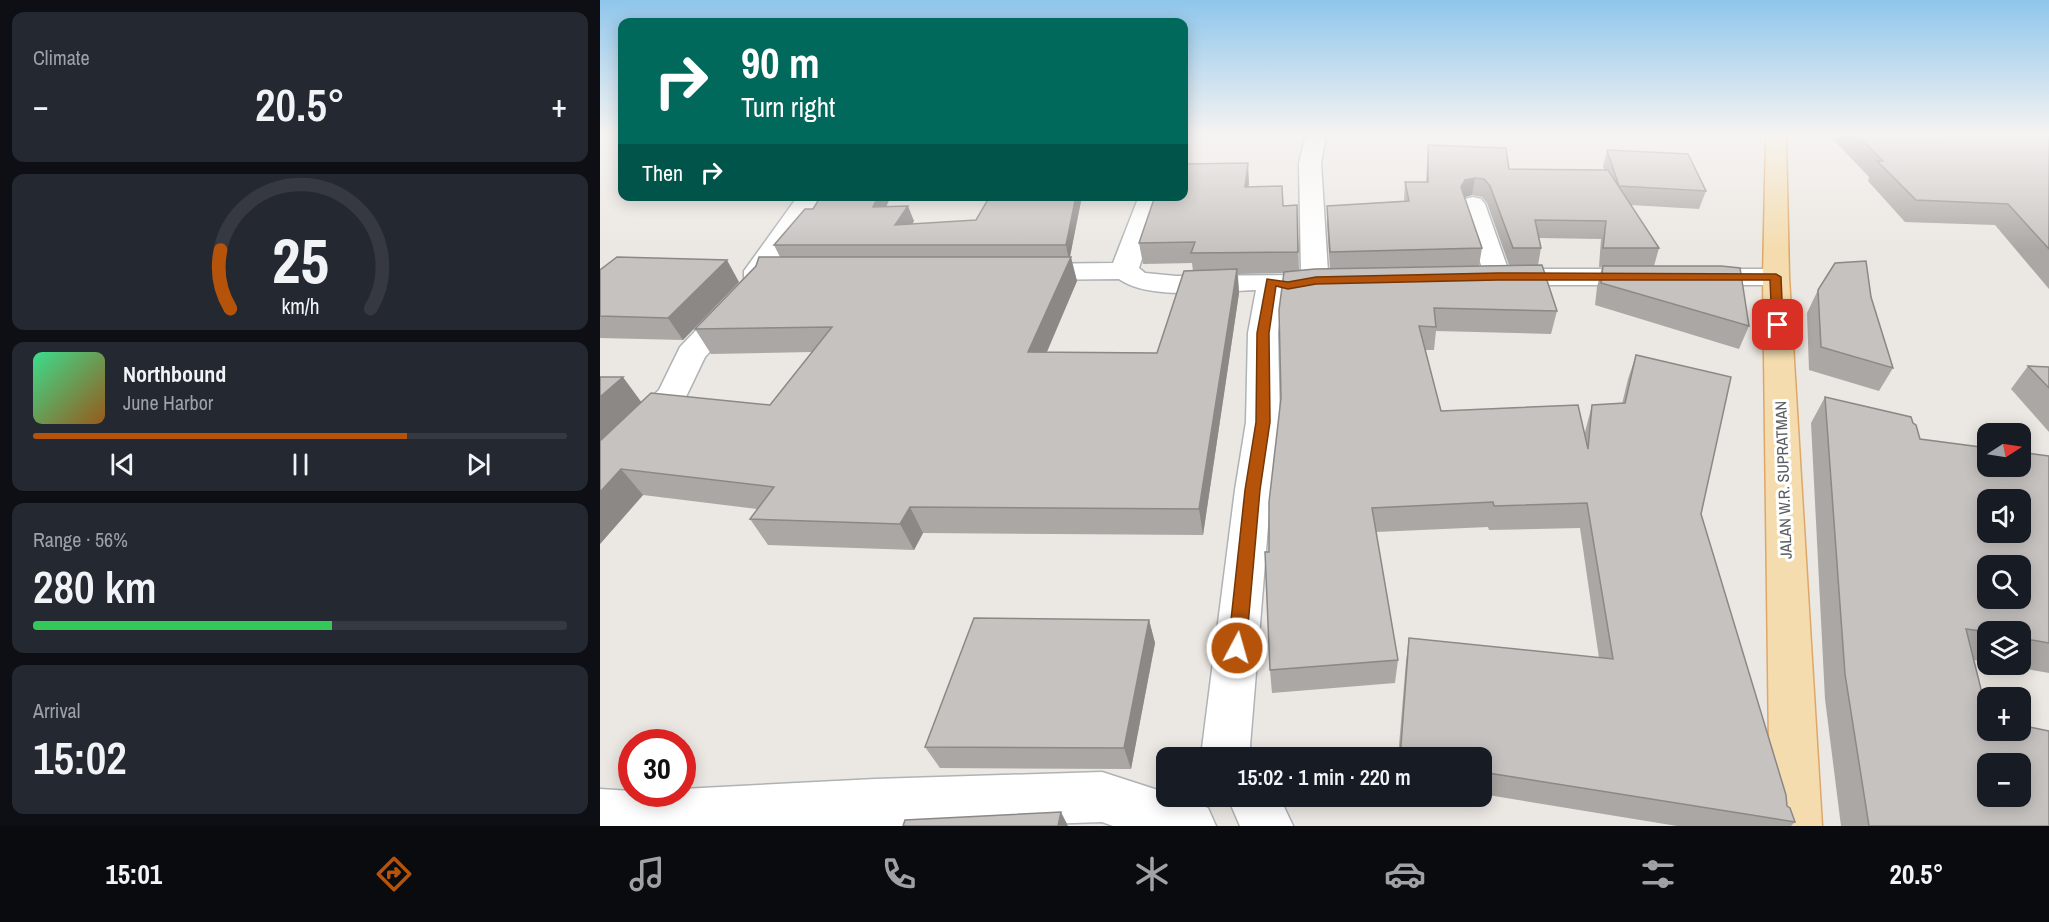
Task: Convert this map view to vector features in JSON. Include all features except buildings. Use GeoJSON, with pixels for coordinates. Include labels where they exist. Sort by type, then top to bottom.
{"type":"FeatureCollection","features":[{"type":"Feature","properties":{"kind":"main road","name":"JALAN W.R. SUPRATMAN"},"geometry":{"type":"LineString","coordinates":[[1776,174],[1776,277],[1796,826]]}},
{"type":"Feature","properties":{"kind":"street"},"geometry":{"type":"LineString","coordinates":[[1311,174],[1316,281]]}},
{"type":"Feature","properties":{"kind":"street"},"geometry":{"type":"LineString","coordinates":[[600,464],[672,396],[691,354],[757,282],[757,271],[806,201]]}},
{"type":"Feature","properties":{"kind":"street"},"geometry":{"type":"LineString","coordinates":[[1125,271],[1128,256],[1149,201]]}},
{"type":"Feature","properties":{"kind":"street"},"geometry":{"type":"LineString","coordinates":[[1473,204],[1487,277],[1776,277]]}},
{"type":"Feature","properties":{"kind":"street"},"geometry":{"type":"LineString","coordinates":[[757,271],[789,272]]}},
{"type":"Feature","properties":{"kind":"street"},"geometry":{"type":"LineString","coordinates":[[1009,272],[1125,271],[1138,280],[1176,284],[1271,282],[1288,285],[1350,280]]}},
{"type":"Feature","properties":{"kind":"street"},"geometry":{"type":"LineString","coordinates":[[1226,747],[1253,490],[1263,422],[1263,333],[1271,282]]}},
{"type":"Feature","properties":{"kind":"street"},"geometry":{"type":"LineString","coordinates":[[600,815],[641,818],[875,804],[1102,797],[1190,826]]}},
{"type":"Feature","properties":{"kind":"street"},"geometry":{"type":"LineString","coordinates":[[1258,807],[1267,826]]}},
{"type":"Feature","properties":{"kind":"route"},"geometry":{"type":"LineString","coordinates":[[1237,648],[1253,490],[1263,422],[1263,333],[1271,282],[1288,285],[1316,281],[1498,277],[1776,277],[1778,325]]}}]}
